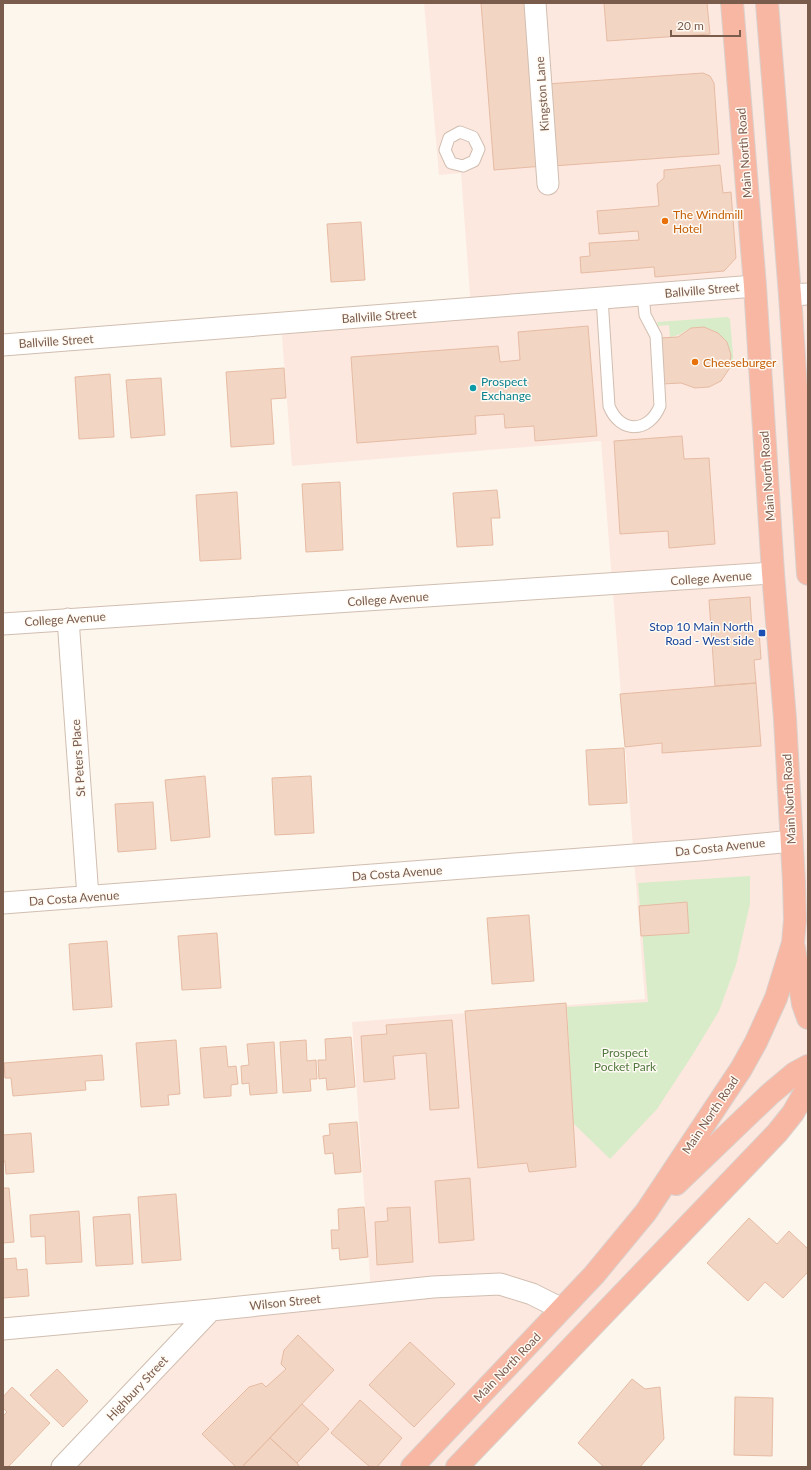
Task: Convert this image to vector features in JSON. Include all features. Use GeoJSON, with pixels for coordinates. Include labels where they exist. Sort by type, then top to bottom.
{"type":"FeatureCollection","features":[{"type":"Feature","properties":{"kind":"highway","name":"Main North Road"},"geometry":{"type":"LineString","coordinates":[[412,1467],[594,1275],[646,1212],[741,1069],[756,1042],[776,998],[793,943],[795,920],[794,890],[785,719],[732,3]]}},
{"type":"Feature","properties":{"kind":"highway"},"geometry":{"type":"LineString","coordinates":[[767,3],[799,294],[808,573],[773,573]]}},
{"type":"Feature","properties":{"kind":"highway"},"geometry":{"type":"LineString","coordinates":[[793,943],[803,1004],[808,1018]]}},
{"type":"Feature","properties":{"kind":"highway"},"geometry":{"type":"LineString","coordinates":[[646,1212],[770,1094],[795,1073],[808,1066]]}},
{"type":"Feature","properties":{"kind":"highway"},"geometry":{"type":"LineString","coordinates":[[457,1467],[756,1155],[793,1113],[808,1087]]}},
{"type":"Feature","properties":{"kind":"highway"},"geometry":{"type":"LineString","coordinates":[[756,1155],[790,1131],[808,1121]]}},
{"type":"Feature","properties":{"kind":"street","name":"Kingston Lane"},"geometry":{"type":"LineString","coordinates":[[535,3],[548,184]]}},
{"type":"Feature","properties":{"kind":"street","name":"Ballville Street"},"geometry":{"type":"LineString","coordinates":[[3,345],[754,286]]}},
{"type":"Feature","properties":{"kind":"street","name":"College Avenue"},"geometry":{"type":"LineString","coordinates":[[3,624],[773,573]]}},
{"type":"Feature","properties":{"kind":"street","name":"St Peters Place"},"geometry":{"type":"LineString","coordinates":[[68,619],[88,897]]}},
{"type":"Feature","properties":{"kind":"street","name":"Da Costa Avenue"},"geometry":{"type":"LineString","coordinates":[[3,903],[700,850],[792,841]]}},
{"type":"Feature","properties":{"kind":"street","name":"Wilson Street"},"geometry":{"type":"LineString","coordinates":[[3,1328],[211,1310],[433,1287],[500,1284],[532,1294],[562,1309]]}},
{"type":"Feature","properties":{"kind":"street","name":"Highbury Street"},"geometry":{"type":"LineString","coordinates":[[62,1467],[211,1310]]}},
{"type":"Feature","properties":{"kind":"lane"},"geometry":{"type":"LineString","coordinates":[[602,298],[609,406],[612,415],[618,422],[626,426],[635,427],[644,425],[652,420],[657,414],[660,406],[656,336],[645,315],[643,295]]}},
{"type":"Feature","properties":{"kind":"shaded area"},"geometry":{"type":"Polygon","coordinates":[[[424,3],[808,3],[808,1097],[447,1467],[62,1467],[211,1310],[371,1293],[352,1022],[645,999],[601,441],[292,466],[281,323],[471,309],[461,173],[439,175],[424,3]]]}},
{"type":"Feature","properties":{"kind":"green space"},"geometry":{"type":"Polygon","coordinates":[[[727,317],[730,319],[734,368],[729,369],[730,353],[728,347],[725,341],[717,333],[706,328],[699,327],[670,337],[669,325],[658,326],[657,322],[727,317]]]}},
{"type":"Feature","properties":{"kind":"green space","name":"Prospect Pocket Park"},"geometry":{"type":"Polygon","coordinates":[[[750,876],[750,904],[736,965],[719,1011],[657,1109],[610,1159],[573,1123],[567,1007],[648,1002],[638,883],[750,876]]]}},
{"type":"Feature","properties":{"kind":"building"},"geometry":{"type":"Polygon","coordinates":[[[481,3],[531,3],[544,166],[494,170],[481,3]]]}},
{"type":"Feature","properties":{"kind":"building"},"geometry":{"type":"Polygon","coordinates":[[[604,3],[707,3],[710,34],[607,41],[604,3]]]}},
{"type":"Feature","properties":{"kind":"building"},"geometry":{"type":"Polygon","coordinates":[[[703,73],[710,76],[714,83],[719,154],[553,166],[547,84],[703,73]]]}},
{"type":"Feature","properties":{"kind":"building","name":"The Windmill Hotel"},"geometry":{"type":"Polygon","coordinates":[[[720,165],[723,193],[731,192],[736,258],[724,271],[655,277],[654,267],[581,273],[580,257],[590,256],[589,243],[639,240],[638,231],[599,234],[597,211],[659,206],[657,184],[664,178],[664,170],[720,165]]]}},
{"type":"Feature","properties":{"kind":"building"},"geometry":{"type":"Polygon","coordinates":[[[361,222],[365,280],[331,282],[327,224],[361,222]]]}},
{"type":"Feature","properties":{"kind":"building","name":"Prospect Exchange"},"geometry":{"type":"Polygon","coordinates":[[[588,326],[597,436],[535,441],[534,426],[505,428],[504,414],[475,416],[476,434],[357,443],[351,357],[498,346],[500,362],[520,360],[518,332],[588,326]]]}},
{"type":"Feature","properties":{"kind":"building","name":"Cheeseburger"},"geometry":{"type":"Polygon","coordinates":[[[704,327],[718,333],[727,342],[731,355],[729,369],[721,381],[709,387],[695,388],[681,383],[662,384],[659,338],[678,337],[691,328],[704,327]]]}},
{"type":"Feature","properties":{"kind":"building"},"geometry":{"type":"Polygon","coordinates":[[[284,368],[286,398],[271,399],[274,444],[231,447],[226,372],[284,368]]]}},
{"type":"Feature","properties":{"kind":"building"},"geometry":{"type":"Polygon","coordinates":[[[110,374],[114,437],[79,439],[75,377],[110,374]]]}},
{"type":"Feature","properties":{"kind":"building"},"geometry":{"type":"Polygon","coordinates":[[[161,378],[165,435],[131,438],[126,380],[161,378]]]}},
{"type":"Feature","properties":{"kind":"building"},"geometry":{"type":"Polygon","coordinates":[[[682,436],[684,459],[709,458],[715,544],[669,548],[668,531],[620,534],[614,441],[682,436]]]}},
{"type":"Feature","properties":{"kind":"building"},"geometry":{"type":"Polygon","coordinates":[[[340,482],[343,550],[306,552],[302,484],[340,482]]]}},
{"type":"Feature","properties":{"kind":"building"},"geometry":{"type":"Polygon","coordinates":[[[497,490],[500,518],[491,518],[493,545],[457,547],[453,493],[497,490]]]}},
{"type":"Feature","properties":{"kind":"building"},"geometry":{"type":"Polygon","coordinates":[[[237,492],[241,559],[200,561],[196,495],[237,492]]]}},
{"type":"Feature","properties":{"kind":"building"},"geometry":{"type":"Polygon","coordinates":[[[750,597],[752,632],[759,631],[761,659],[754,660],[756,683],[715,686],[709,600],[750,597]]]}},
{"type":"Feature","properties":{"kind":"building"},"geometry":{"type":"Polygon","coordinates":[[[756,683],[761,746],[662,753],[662,743],[625,747],[620,694],[756,683]]]}},
{"type":"Feature","properties":{"kind":"building"},"geometry":{"type":"Polygon","coordinates":[[[624,748],[627,803],[589,805],[586,750],[624,748]]]}},
{"type":"Feature","properties":{"kind":"building"},"geometry":{"type":"Polygon","coordinates":[[[205,776],[210,837],[171,841],[165,780],[205,776]]]}},
{"type":"Feature","properties":{"kind":"building"},"geometry":{"type":"Polygon","coordinates":[[[311,776],[314,833],[275,835],[272,778],[311,776]]]}},
{"type":"Feature","properties":{"kind":"building"},"geometry":{"type":"Polygon","coordinates":[[[153,802],[156,849],[118,852],[115,804],[153,802]]]}},
{"type":"Feature","properties":{"kind":"building"},"geometry":{"type":"Polygon","coordinates":[[[687,902],[689,933],[641,936],[639,906],[687,902]]]}},
{"type":"Feature","properties":{"kind":"building"},"geometry":{"type":"Polygon","coordinates":[[[529,915],[534,981],[492,984],[487,918],[529,915]]]}},
{"type":"Feature","properties":{"kind":"building"},"geometry":{"type":"Polygon","coordinates":[[[217,933],[221,988],[182,990],[178,936],[217,933]]]}},
{"type":"Feature","properties":{"kind":"building"},"geometry":{"type":"Polygon","coordinates":[[[107,941],[112,1007],[73,1010],[69,944],[107,941]]]}},
{"type":"Feature","properties":{"kind":"building"},"geometry":{"type":"Polygon","coordinates":[[[566,1003],[576,1167],[529,1172],[527,1163],[478,1168],[465,1011],[566,1003]]]}},
{"type":"Feature","properties":{"kind":"building"},"geometry":{"type":"Polygon","coordinates":[[[452,1020],[459,1108],[430,1110],[426,1053],[393,1056],[395,1079],[364,1082],[361,1036],[387,1034],[386,1025],[452,1020]]]}},
{"type":"Feature","properties":{"kind":"building"},"geometry":{"type":"Polygon","coordinates":[[[351,1037],[355,1087],[327,1090],[326,1078],[319,1079],[318,1060],[326,1060],[325,1039],[351,1037]]]}},
{"type":"Feature","properties":{"kind":"building"},"geometry":{"type":"Polygon","coordinates":[[[176,1040],[180,1094],[168,1095],[169,1105],[141,1107],[136,1043],[176,1040]]]}},
{"type":"Feature","properties":{"kind":"building"},"geometry":{"type":"Polygon","coordinates":[[[306,1040],[307,1061],[316,1060],[317,1079],[310,1079],[311,1091],[283,1093],[280,1042],[306,1040]]]}},
{"type":"Feature","properties":{"kind":"building"},"geometry":{"type":"Polygon","coordinates":[[[274,1042],[277,1093],[250,1095],[249,1083],[242,1084],[241,1066],[249,1065],[247,1044],[274,1042]]]}},
{"type":"Feature","properties":{"kind":"building"},"geometry":{"type":"Polygon","coordinates":[[[226,1046],[228,1067],[236,1066],[238,1084],[231,1085],[231,1096],[204,1098],[200,1048],[226,1046]]]}},
{"type":"Feature","properties":{"kind":"building"},"geometry":{"type":"Polygon","coordinates":[[[102,1055],[104,1080],[85,1081],[86,1090],[13,1096],[11,1078],[5,1078],[4,1063],[102,1055]]]}},
{"type":"Feature","properties":{"kind":"building"},"geometry":{"type":"Polygon","coordinates":[[[357,1122],[361,1172],[335,1174],[333,1153],[325,1154],[323,1136],[330,1135],[329,1124],[357,1122]]]}},
{"type":"Feature","properties":{"kind":"building"},"geometry":{"type":"Polygon","coordinates":[[[31,1133],[34,1172],[6,1174],[5,1161],[3,1162],[3,1135],[31,1133]]]}},
{"type":"Feature","properties":{"kind":"building"},"geometry":{"type":"Polygon","coordinates":[[[470,1178],[474,1240],[439,1243],[435,1181],[470,1178]]]}},
{"type":"Feature","properties":{"kind":"building"},"geometry":{"type":"Polygon","coordinates":[[[3,1188],[9,1188],[14,1242],[3,1243],[3,1188]]]}},
{"type":"Feature","properties":{"kind":"building"},"geometry":{"type":"Polygon","coordinates":[[[176,1194],[181,1260],[142,1263],[138,1197],[176,1194]]]}},
{"type":"Feature","properties":{"kind":"building"},"geometry":{"type":"Polygon","coordinates":[[[364,1207],[368,1257],[340,1260],[339,1248],[332,1249],[331,1230],[339,1230],[338,1209],[364,1207]]]}},
{"type":"Feature","properties":{"kind":"building"},"geometry":{"type":"Polygon","coordinates":[[[410,1207],[413,1262],[377,1265],[375,1222],[388,1221],[387,1208],[410,1207]]]}},
{"type":"Feature","properties":{"kind":"building"},"geometry":{"type":"Polygon","coordinates":[[[79,1211],[82,1262],[46,1264],[45,1236],[31,1237],[30,1215],[79,1211]]]}},
{"type":"Feature","properties":{"kind":"building"},"geometry":{"type":"Polygon","coordinates":[[[130,1214],[133,1264],[96,1266],[93,1217],[130,1214]]]}},
{"type":"Feature","properties":{"kind":"building"},"geometry":{"type":"Polygon","coordinates":[[[749,1218],[777,1244],[789,1231],[808,1249],[808,1272],[783,1298],[765,1282],[748,1301],[707,1263],[749,1218]]]}},
{"type":"Feature","properties":{"kind":"building"},"geometry":{"type":"Polygon","coordinates":[[[16,1258],[17,1270],[27,1269],[29,1296],[3,1298],[3,1259],[16,1258]]]}},
{"type":"Feature","properties":{"kind":"building"},"geometry":{"type":"Polygon","coordinates":[[[298,1335],[334,1370],[242,1467],[236,1467],[202,1434],[249,1387],[262,1383],[266,1387],[286,1369],[281,1364],[284,1350],[298,1335]]]}},
{"type":"Feature","properties":{"kind":"building"},"geometry":{"type":"Polygon","coordinates":[[[410,1342],[455,1384],[414,1427],[369,1385],[410,1342]]]}},
{"type":"Feature","properties":{"kind":"building"},"geometry":{"type":"Polygon","coordinates":[[[57,1369],[88,1401],[63,1427],[30,1395],[57,1369]]]}},
{"type":"Feature","properties":{"kind":"building"},"geometry":{"type":"Polygon","coordinates":[[[632,1379],[645,1389],[660,1387],[664,1439],[640,1467],[604,1467],[578,1443],[632,1379]]]}},
{"type":"Feature","properties":{"kind":"building"},"geometry":{"type":"Polygon","coordinates":[[[12,1387],[50,1423],[8,1467],[3,1467],[3,1416],[7,1412],[3,1408],[3,1397],[12,1387]]]}},
{"type":"Feature","properties":{"kind":"building"},"geometry":{"type":"Polygon","coordinates":[[[735,1397],[773,1398],[772,1456],[734,1455],[735,1397]]]}},
{"type":"Feature","properties":{"kind":"building"},"geometry":{"type":"Polygon","coordinates":[[[360,1400],[402,1438],[377,1467],[370,1467],[331,1433],[360,1400]]]}},
{"type":"Feature","properties":{"kind":"building"},"geometry":{"type":"Polygon","coordinates":[[[302,1404],[329,1429],[297,1463],[270,1438],[302,1404]]]}},
{"type":"Feature","properties":{"kind":"building"},"geometry":{"type":"Polygon","coordinates":[[[270,1438],[297,1463],[300,1467],[242,1467],[270,1438]]]}},
{"type":"Feature","properties":{"kind":"place","name":"The Windmill Hotel"},"geometry":{"type":"Point","coordinates":[665,221]}},
{"type":"Feature","properties":{"kind":"place","name":"Cheeseburger"},"geometry":{"type":"Point","coordinates":[695,362]}},
{"type":"Feature","properties":{"kind":"place","name":"Prospect Exchange"},"geometry":{"type":"Point","coordinates":[473,388]}},
{"type":"Feature","properties":{"kind":"place","name":"Stop 10 Main North Road - West side"},"geometry":{"type":"Point","coordinates":[762,633]}}]}
